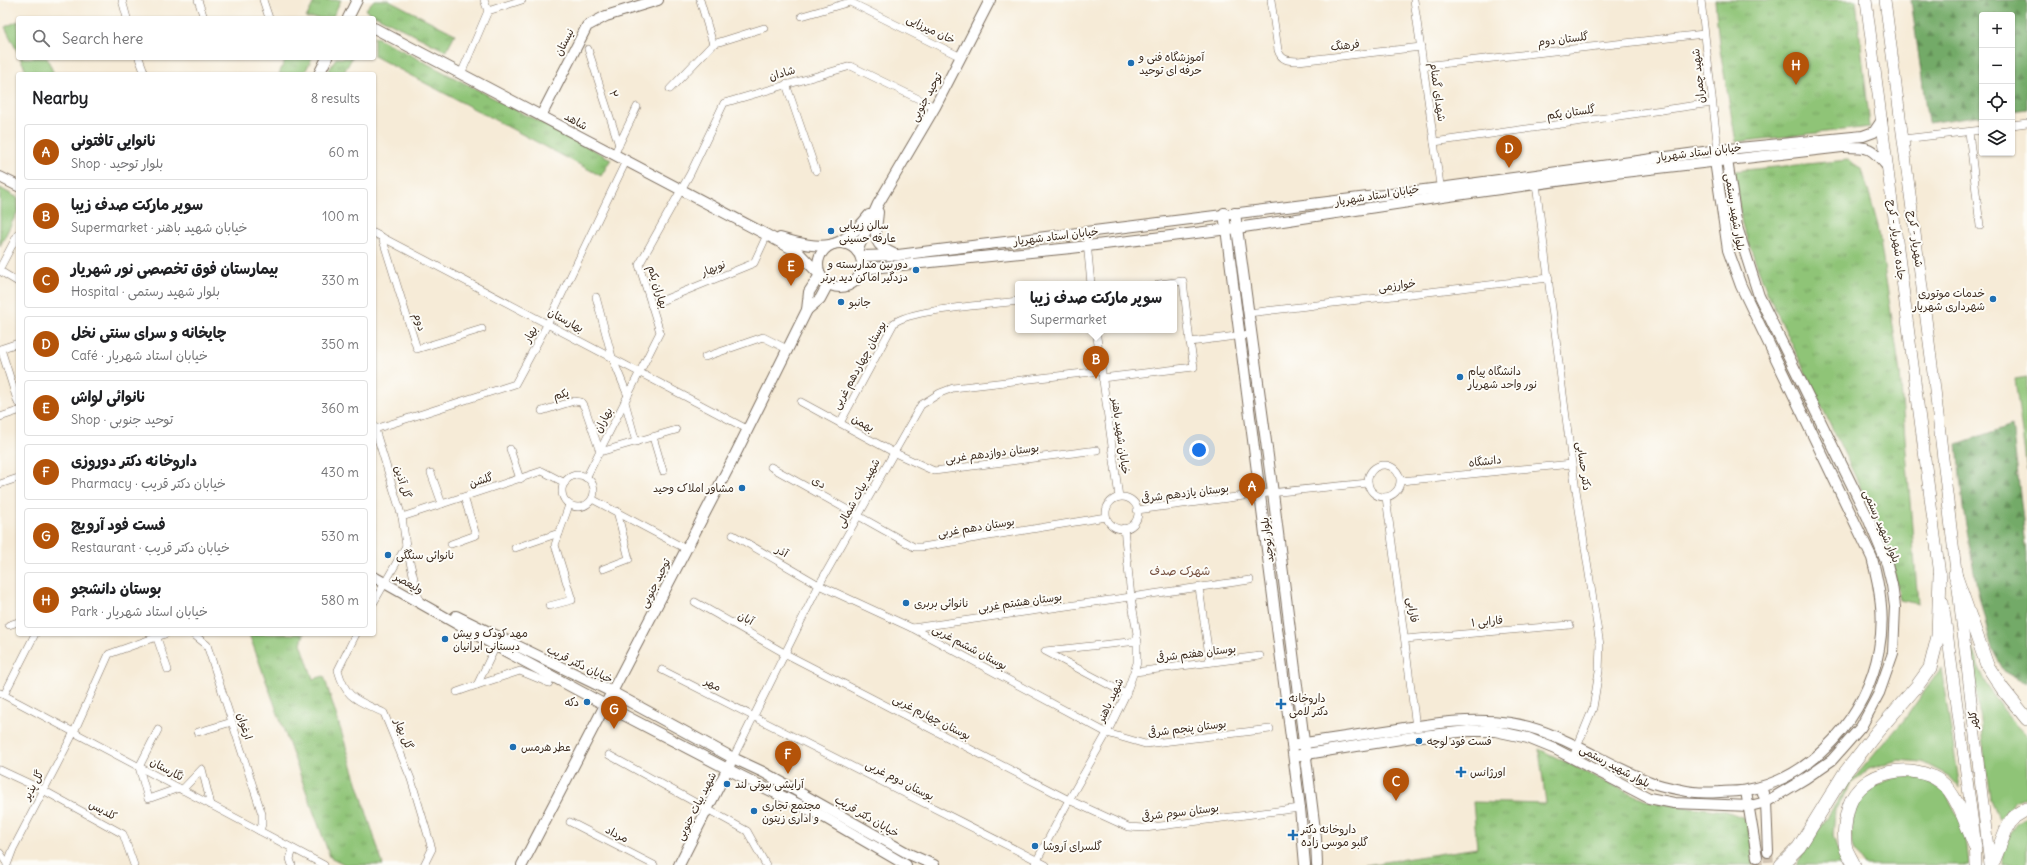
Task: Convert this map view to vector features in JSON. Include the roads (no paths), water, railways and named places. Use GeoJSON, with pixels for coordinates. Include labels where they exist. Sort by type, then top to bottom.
{"type":"FeatureCollection","features":[{"type":"Feature","properties":{"kind":"highway"},"geometry":{"type":"LineString","coordinates":[[1955,574],[1987,665],[2002,688],[2027,719]]}},
{"type":"Feature","properties":{"kind":"highway"},"geometry":{"type":"LineString","coordinates":[[1781,865],[1799,847],[1844,774],[1877,732],[1918,686],[1930,668],[1938,636],[1940,575]]}},
{"type":"Feature","properties":{"kind":"highway"},"geometry":{"type":"LineString","coordinates":[[1854,865],[1846,848],[1845,828],[1849,806],[1858,791],[1886,772],[1906,770],[1926,773],[1942,782],[1952,794],[1975,846]]}},
{"type":"Feature","properties":{"kind":"highway"},"geometry":{"type":"LineString","coordinates":[[1991,865],[2006,830],[2014,816],[2027,809]]}},
{"type":"Feature","properties":{"kind":"main road"},"geometry":{"type":"LineString","coordinates":[[351,16],[357,0]]}},
{"type":"Feature","properties":{"kind":"main road","name":"نيستان"},"geometry":{"type":"LineString","coordinates":[[541,116],[587,26],[606,16],[658,0]]}},
{"type":"Feature","properties":{"kind":"main road","name":"توحید جنوبی"},"geometry":{"type":"LineString","coordinates":[[836,243],[854,233],[878,204],[935,107],[990,0]]}},
{"type":"Feature","properties":{"kind":"main road","name":"جاده شهریار - کرج"},"geometry":{"type":"LineString","coordinates":[[1866,0],[1940,575]]}},
{"type":"Feature","properties":{"kind":"main road","name":"شهریار - کرج"},"geometry":{"type":"LineString","coordinates":[[1885,0],[1934,381],[1955,574]]}},
{"type":"Feature","properties":{"kind":"main road","name":"شاهد"},"geometry":{"type":"LineString","coordinates":[[376,29],[767,235]]}},
{"type":"Feature","properties":{"kind":"main road"},"geometry":{"type":"LineString","coordinates":[[320,72],[326,60]]}},
{"type":"Feature","properties":{"kind":"main road","name":"خیابان استاد شهریار"},"geometry":{"type":"LineString","coordinates":[[862,269],[1087,246],[1237,228],[1441,192],[1718,150],[1863,136],[1874,132],[1882,120]]}},
{"type":"Feature","properties":{"kind":"main road","name":"خیابان استاد شهریار"},"geometry":{"type":"LineString","coordinates":[[859,253],[898,255],[1086,232],[1224,213],[1536,184],[1715,161],[1842,147],[1865,147],[1874,151],[1887,166]]}},
{"type":"Feature","properties":{"kind":"main road"},"geometry":{"type":"LineString","coordinates":[[1718,150],[1727,160]]}},
{"type":"Feature","properties":{"kind":"main road"},"geometry":{"type":"LineString","coordinates":[[1715,161],[1718,150]]}},
{"type":"Feature","properties":{"kind":"main road","name":"بلوار شهید رستمی"},"geometry":{"type":"LineString","coordinates":[[1294,756],[1321,753],[1413,737],[1468,731],[1495,731],[1528,738],[1573,757],[1649,798],[1674,804],[1750,806],[1766,802],[1806,778],[1832,760],[1861,727],[1879,693],[1893,653],[1895,607],[1887,564],[1868,518],[1759,296],[1737,227],[1727,160]]}},
{"type":"Feature","properties":{"kind":"main road","name":"بلوار شهید رستمی"},"geometry":{"type":"LineString","coordinates":[[1292,745],[1416,726],[1476,721],[1511,723],[1550,734],[1649,782],[1684,791],[1708,793],[1746,790],[1761,787],[1792,773],[1820,754],[1846,726],[1861,700],[1877,660],[1882,623],[1879,584],[1872,558],[1738,279],[1728,250],[1715,161]]}},
{"type":"Feature","properties":{"kind":"main road"},"geometry":{"type":"LineString","coordinates":[[0,177],[16,185]]}},
{"type":"Feature","properties":{"kind":"main road"},"geometry":{"type":"LineString","coordinates":[[878,204],[876,239],[878,245],[883,249],[898,255]]}},
{"type":"Feature","properties":{"kind":"main road","name":"توحید جنوبی"},"geometry":{"type":"LineString","coordinates":[[859,253],[878,204]]}},
{"type":"Feature","properties":{"kind":"main road","name":"بلوار توحید"},"geometry":{"type":"LineString","coordinates":[[1224,213],[1294,756],[1305,865]]}},
{"type":"Feature","properties":{"kind":"main road","name":"بلوار توحید"},"geometry":{"type":"LineString","coordinates":[[1235,213],[1273,493],[1316,838],[1317,865]]}},
{"type":"Feature","properties":{"kind":"main road"},"geometry":{"type":"LineString","coordinates":[[1103,229],[1096,234],[1097,239],[1104,243]]}},
{"type":"Feature","properties":{"kind":"main road"},"geometry":{"type":"LineString","coordinates":[[1067,248],[1077,243],[1076,235],[1070,233]]}},
{"type":"Feature","properties":{"kind":"main road"},"geometry":{"type":"LineString","coordinates":[[767,235],[818,247],[836,243],[853,246],[859,253],[862,269],[860,276],[849,286],[842,287],[828,284],[798,252],[767,235]]}},
{"type":"Feature","properties":{"kind":"main road"},"geometry":{"type":"LineString","coordinates":[[820,275],[818,260],[821,253],[836,243]]}},
{"type":"Feature","properties":{"kind":"main road","name":"توحید جنوبی"},"geometry":{"type":"LineString","coordinates":[[522,865],[748,429],[807,310],[810,292],[820,275]]}},
{"type":"Feature","properties":{"kind":"main road","name":"توحید جنوبی"},"geometry":{"type":"LineString","coordinates":[[807,310],[820,299],[828,284]]}},
{"type":"Feature","properties":{"kind":"main road","name":"کلهر"},"geometry":{"type":"LineString","coordinates":[[1955,574],[1991,865]]}},
{"type":"Feature","properties":{"kind":"main road","name":"کلهر"},"geometry":{"type":"LineString","coordinates":[[1940,575],[1975,846],[1976,865]]}},
{"type":"Feature","properties":{"kind":"main road","name":"ولیعصر"},"geometry":{"type":"LineString","coordinates":[[376,578],[433,609]]}},
{"type":"Feature","properties":{"kind":"main road","name":"خیابان دکتر قریب"},"geometry":{"type":"LineString","coordinates":[[433,609],[457,616],[612,692],[733,758],[763,772],[909,854],[934,865]]}},
{"type":"Feature","properties":{"kind":"main road","name":"خیابان دکتر قریب"},"geometry":{"type":"LineString","coordinates":[[433,609],[496,646],[728,769],[822,816],[906,865]]}},
{"type":"Feature","properties":{"kind":"main road"},"geometry":{"type":"LineString","coordinates":[[1318,742],[1314,747],[1321,753]]}},
{"type":"Feature","properties":{"kind":"main road","name":"شهید بیات جنوبی"},"geometry":{"type":"LineString","coordinates":[[679,865],[733,758]]}},
{"type":"Feature","properties":{"kind":"main road"},"geometry":{"type":"LineString","coordinates":[[1761,787],[1766,802],[1768,852]]}},
{"type":"Feature","properties":{"kind":"main road"},"geometry":{"type":"LineString","coordinates":[[1746,790],[1750,806],[1757,857]]}},
{"type":"Feature","properties":{"kind":"street"},"geometry":{"type":"LineString","coordinates":[[122,0],[126,16]]}},
{"type":"Feature","properties":{"kind":"street"},"geometry":{"type":"LineString","coordinates":[[198,0],[203,16]]}},
{"type":"Feature","properties":{"kind":"street"},"geometry":{"type":"LineString","coordinates":[[263,0],[268,16]]}},
{"type":"Feature","properties":{"kind":"street"},"geometry":{"type":"LineString","coordinates":[[461,74],[488,11],[484,0]]}},
{"type":"Feature","properties":{"kind":"street"},"geometry":{"type":"LineString","coordinates":[[488,11],[522,0]]}},
{"type":"Feature","properties":{"kind":"street"},"geometry":{"type":"LineString","coordinates":[[700,0],[714,44]]}},
{"type":"Feature","properties":{"kind":"street","name":"فرهنگ"},"geometry":{"type":"LineString","coordinates":[[1271,0],[1279,55],[1284,59],[1298,61],[1421,47]]}},
{"type":"Feature","properties":{"kind":"street","name":"شهدای گمنام"},"geometry":{"type":"LineString","coordinates":[[1414,0],[1441,192]]}},
{"type":"Feature","properties":{"kind":"street","name":"شهید چمران"},"geometry":{"type":"LineString","coordinates":[[1701,0],[1718,150]]}},
{"type":"Feature","properties":{"kind":"street","name":"خان میرزایی"},"geometry":{"type":"LineString","coordinates":[[802,16],[850,2],[961,57]]}},
{"type":"Feature","properties":{"kind":"street"},"geometry":{"type":"LineString","coordinates":[[670,90],[714,44],[764,28]]}},
{"type":"Feature","properties":{"kind":"street","name":"گلستان دوم"},"geometry":{"type":"LineString","coordinates":[[1424,66],[1704,34]]}},
{"type":"Feature","properties":{"kind":"street","name":"۲"},"geometry":{"type":"LineString","coordinates":[[588,49],[619,145]]}},
{"type":"Feature","properties":{"kind":"street"},"geometry":{"type":"LineString","coordinates":[[140,60],[144,72]]}},
{"type":"Feature","properties":{"kind":"street","name":"شادان"},"geometry":{"type":"LineString","coordinates":[[680,190],[724,103],[851,66],[935,107]]}},
{"type":"Feature","properties":{"kind":"street"},"geometry":{"type":"LineString","coordinates":[[786,84],[816,171]]}},
{"type":"Feature","properties":{"kind":"street","name":"گلستان یکم"},"geometry":{"type":"LineString","coordinates":[[1434,142],[1712,103]]}},
{"type":"Feature","properties":{"kind":"street"},"geometry":{"type":"LineString","coordinates":[[614,155],[636,107]]}},
{"type":"Feature","properties":{"kind":"street"},"geometry":{"type":"LineString","coordinates":[[2015,125],[2027,123]]}},
{"type":"Feature","properties":{"kind":"street"},"geometry":{"type":"LineString","coordinates":[[1903,138],[1979,130]]}},
{"type":"Feature","properties":{"kind":"street"},"geometry":{"type":"LineString","coordinates":[[1969,132],[1980,226]]}},
{"type":"Feature","properties":{"kind":"street","name":"بهار"},"geometry":{"type":"LineString","coordinates":[[376,427],[515,384],[548,323],[626,161]]}},
{"type":"Feature","properties":{"kind":"street","name":"دکتر حسابی"},"geometry":{"type":"LineString","coordinates":[[1536,184],[1572,464],[1600,645],[1599,671],[1593,708],[1573,757]]}},
{"type":"Feature","properties":{"kind":"street","name":"بهاران یکم"},"geometry":{"type":"LineString","coordinates":[[640,372],[660,332],[639,265],[680,190]]}},
{"type":"Feature","properties":{"kind":"street"},"geometry":{"type":"LineString","coordinates":[[1086,232],[1091,281]]}},
{"type":"Feature","properties":{"kind":"street","name":"بهارستان"},"geometry":{"type":"LineString","coordinates":[[376,234],[748,429]]}},
{"type":"Feature","properties":{"kind":"street","name":"نوبهار"},"geometry":{"type":"LineString","coordinates":[[651,305],[754,263],[767,235]]}},
{"type":"Feature","properties":{"kind":"street","name":"دوم"},"geometry":{"type":"LineString","coordinates":[[382,237],[417,349],[482,329]]}},
{"type":"Feature","properties":{"kind":"street"},"geometry":{"type":"LineString","coordinates":[[16,238],[0,269],[16,281]]}},
{"type":"Feature","properties":{"kind":"street","name":"خوارزمی"},"geometry":{"type":"LineString","coordinates":[[1248,313],[1549,278]]}},
{"type":"Feature","properties":{"kind":"street"},"geometry":{"type":"LineString","coordinates":[[1177,282],[1183,281],[1190,342],[1251,334]]}},
{"type":"Feature","properties":{"kind":"street"},"geometry":{"type":"LineString","coordinates":[[596,297],[612,357],[626,399],[636,442]]}},
{"type":"Feature","properties":{"kind":"street","name":"بوستان چهاردهم غربی"},"geometry":{"type":"LineString","coordinates":[[840,423],[897,320],[909,315],[925,312],[1015,301]]}},
{"type":"Feature","properties":{"kind":"street","name":"خیابان شهید باهنر"},"geometry":{"type":"LineString","coordinates":[[1096,333],[1119,497]]}},
{"type":"Feature","properties":{"kind":"street"},"geometry":{"type":"LineString","coordinates":[[705,357],[762,337],[788,349]]}},
{"type":"Feature","properties":{"kind":"street","name":"شهید بیات شمالی"},"geometry":{"type":"LineString","coordinates":[[733,758],[819,585],[917,410],[930,399],[945,390],[1194,367],[1190,342]]}},
{"type":"Feature","properties":{"kind":"street"},"geometry":{"type":"LineString","coordinates":[[16,344],[0,349],[16,397]]}},
{"type":"Feature","properties":{"kind":"street","name":"بهاران"},"geometry":{"type":"LineString","coordinates":[[586,478],[640,372]]}},
{"type":"Feature","properties":{"kind":"street","name":"یکم"},"geometry":{"type":"LineString","coordinates":[[542,411],[574,401],[581,402],[585,408],[600,452]]}},
{"type":"Feature","properties":{"kind":"street","name":"بهمن"},"geometry":{"type":"LineString","coordinates":[[801,402],[893,452]]}},
{"type":"Feature","properties":{"kind":"street"},"geometry":{"type":"LineString","coordinates":[[0,417],[16,412]]}},
{"type":"Feature","properties":{"kind":"street"},"geometry":{"type":"LineString","coordinates":[[600,452],[676,430]]}},
{"type":"Feature","properties":{"kind":"street","name":"گل آذین"},"geometry":{"type":"LineString","coordinates":[[376,434],[402,517],[406,546],[420,603]]}},
{"type":"Feature","properties":{"kind":"street"},"geometry":{"type":"LineString","coordinates":[[653,437],[663,471]]}},
{"type":"Feature","properties":{"kind":"street"},"geometry":{"type":"LineString","coordinates":[[510,449],[520,479]]}},
{"type":"Feature","properties":{"kind":"street","name":"بوستان دوازدهم غربی"},"geometry":{"type":"LineString","coordinates":[[893,452],[929,469],[938,471],[1097,450]]}},
{"type":"Feature","properties":{"kind":"street"},"geometry":{"type":"LineString","coordinates":[[1383,464],[1388,465],[1397,471],[1400,481],[1398,490],[1386,497],[1376,495],[1369,488],[1368,483],[1370,473],[1378,466],[1383,464]]}},
{"type":"Feature","properties":{"kind":"street","name":"دانشگاه"},"geometry":{"type":"LineString","coordinates":[[1400,481],[1572,464]]}},
{"type":"Feature","properties":{"kind":"street","name":"دی"},"geometry":{"type":"LineString","coordinates":[[771,467],[857,515]]}},
{"type":"Feature","properties":{"kind":"street","name":"گلشن"},"geometry":{"type":"LineString","coordinates":[[402,517],[542,471],[565,483]]}},
{"type":"Feature","properties":{"kind":"street"},"geometry":{"type":"LineString","coordinates":[[431,474],[442,504]]}},
{"type":"Feature","properties":{"kind":"street"},"geometry":{"type":"LineString","coordinates":[[574,476],[586,478],[594,488],[592,499],[585,506],[580,507],[569,505],[563,496],[565,483],[574,476]]}},
{"type":"Feature","properties":{"kind":"street"},"geometry":{"type":"LineString","coordinates":[[0,484],[16,479]]}},
{"type":"Feature","properties":{"kind":"street"},"geometry":{"type":"LineString","coordinates":[[1273,493],[1368,483]]}},
{"type":"Feature","properties":{"kind":"street","name":"بوستان یازدهم شرقی"},"geometry":{"type":"LineString","coordinates":[[1137,510],[1273,493]]}},
{"type":"Feature","properties":{"kind":"street"},"geometry":{"type":"LineString","coordinates":[[451,544],[476,535],[464,497]]}},
{"type":"Feature","properties":{"kind":"street"},"geometry":{"type":"LineString","coordinates":[[1119,497],[1124,497],[1133,502],[1137,510],[1136,520],[1129,527],[1124,528],[1111,524],[1106,517],[1107,506],[1110,502],[1119,497]]}},
{"type":"Feature","properties":{"kind":"street","name":"فارابی"},"geometry":{"type":"LineString","coordinates":[[1386,497],[1406,639],[1416,726]]}},
{"type":"Feature","properties":{"kind":"street"},"geometry":{"type":"LineString","coordinates":[[592,499],[686,548]]}},
{"type":"Feature","properties":{"kind":"street"},"geometry":{"type":"LineString","coordinates":[[549,606],[572,600],[554,545],[569,505]]}},
{"type":"Feature","properties":{"kind":"street"},"geometry":{"type":"LineString","coordinates":[[603,569],[629,560],[617,512]]}},
{"type":"Feature","properties":{"kind":"street","name":"بوستان دهم غربی"},"geometry":{"type":"LineString","coordinates":[[857,515],[918,548],[1106,517]]}},
{"type":"Feature","properties":{"kind":"street","name":"شهید باهنر"},"geometry":{"type":"LineString","coordinates":[[1036,863],[1068,800],[1107,733],[1126,694],[1137,663],[1138,641],[1131,597],[1124,528]]}},
{"type":"Feature","properties":{"kind":"street"},"geometry":{"type":"LineString","coordinates":[[515,548],[559,533]]}},
{"type":"Feature","properties":{"kind":"street","name":"آذر"},"geometry":{"type":"LineString","coordinates":[[733,535],[819,585]]}},
{"type":"Feature","properties":{"kind":"street"},"geometry":{"type":"LineString","coordinates":[[376,593],[385,583],[406,546]]}},
{"type":"Feature","properties":{"kind":"street","name":"بوستان هشتم غربی"},"geometry":{"type":"LineString","coordinates":[[912,628],[1250,580]]}},
{"type":"Feature","properties":{"kind":"street","name":"بوستان ششم غربی"},"geometry":{"type":"LineString","coordinates":[[819,585],[912,628],[1107,733]]}},
{"type":"Feature","properties":{"kind":"street"},"geometry":{"type":"LineString","coordinates":[[1199,588],[1210,662]]}},
{"type":"Feature","properties":{"kind":"street","name":"آبان"},"geometry":{"type":"LineString","coordinates":[[695,602],[786,654]]}},
{"type":"Feature","properties":{"kind":"street"},"geometry":{"type":"LineString","coordinates":[[8,624],[16,622]]}},
{"type":"Feature","properties":{"kind":"street","name":"فارابی ۱"},"geometry":{"type":"LineString","coordinates":[[1406,639],[1570,626]]}},
{"type":"Feature","properties":{"kind":"street"},"geometry":{"type":"LineString","coordinates":[[2,694],[34,636]]}},
{"type":"Feature","properties":{"kind":"street"},"geometry":{"type":"LineString","coordinates":[[74,732],[109,654],[160,636]]}},
{"type":"Feature","properties":{"kind":"street","name":"ارغوان"},"geometry":{"type":"LineString","coordinates":[[196,636],[207,645],[262,814],[260,831]]}},
{"type":"Feature","properties":{"kind":"street","name":"گل بهار"},"geometry":{"type":"LineString","coordinates":[[355,636],[338,670],[340,679],[349,695],[384,713],[411,779],[432,849],[424,865]]}},
{"type":"Feature","properties":{"kind":"street"},"geometry":{"type":"LineString","coordinates":[[156,638],[168,670]]}},
{"type":"Feature","properties":{"kind":"street"},"geometry":{"type":"LineString","coordinates":[[1126,694],[1045,651],[1138,641]]}},
{"type":"Feature","properties":{"kind":"street"},"geometry":{"type":"LineString","coordinates":[[477,685],[496,646]]}},
{"type":"Feature","properties":{"kind":"street","name":"بوستان چهارم غربی"},"geometry":{"type":"LineString","coordinates":[[786,654],[1068,800]]}},
{"type":"Feature","properties":{"kind":"street","name":"بوستان هفتم شرقی"},"geometry":{"type":"LineString","coordinates":[[1134,672],[1260,656]]}},
{"type":"Feature","properties":{"kind":"street","name":"مهر"},"geometry":{"type":"LineString","coordinates":[[662,670],[754,718]]}},
{"type":"Feature","properties":{"kind":"street"},"geometry":{"type":"LineString","coordinates":[[457,692],[520,671],[549,683]]}},
{"type":"Feature","properties":{"kind":"street","name":"نگارستان"},"geometry":{"type":"LineString","coordinates":[[2,694],[324,865]]}},
{"type":"Feature","properties":{"kind":"street","name":"بوستان دوم غربی"},"geometry":{"type":"LineString","coordinates":[[754,718],[1036,863],[1046,865]]}},
{"type":"Feature","properties":{"kind":"street"},"geometry":{"type":"LineString","coordinates":[[198,732],[232,722]]}},
{"type":"Feature","properties":{"kind":"street","name":"بوستان پنجم شرقی"},"geometry":{"type":"LineString","coordinates":[[1107,733],[1144,744],[1270,729]]}},
{"type":"Feature","properties":{"kind":"street"},"geometry":{"type":"LineString","coordinates":[[158,730],[139,767],[148,799],[180,789],[202,769],[211,805]]}},
{"type":"Feature","properties":{"kind":"street","name":"گل پذیر"},"geometry":{"type":"LineString","coordinates":[[6,864],[42,790],[74,732]]}},
{"type":"Feature","properties":{"kind":"street"},"geometry":{"type":"LineString","coordinates":[[609,755],[747,831],[766,865]]}},
{"type":"Feature","properties":{"kind":"street","name":"کلدیس"},"geometry":{"type":"LineString","coordinates":[[0,770],[42,790],[122,834],[134,865]]}},
{"type":"Feature","properties":{"kind":"street","name":"بوستان سوم شرقی"},"geometry":{"type":"LineString","coordinates":[[1068,800],[1128,827],[1137,828],[1300,808]]}},
{"type":"Feature","properties":{"kind":"street","name":"مرداد"},"geometry":{"type":"LineString","coordinates":[[570,822],[654,865]]}},
{"type":"Feature","properties":{"kind":"street"},"geometry":{"type":"LineString","coordinates":[[292,865],[290,859],[293,849]]}},
{"type":"Feature","properties":{"kind":"street"},"geometry":{"type":"LineString","coordinates":[[0,853],[6,864]]}},
{"type":"Feature","properties":{"kind":"tunnel"},"geometry":{"type":"LineString","coordinates":[[1768,852],[1769,865]]}},
{"type":"Feature","properties":{"kind":"tunnel"},"geometry":{"type":"LineString","coordinates":[[1757,857],[1758,865]]}},
{"type":"Feature","properties":{"kind":"place","name":"آموزشگاه فنی و حرفه ای توحید"},"geometry":{"type":"Point","coordinates":[1131,63]}},
{"type":"Feature","properties":{"kind":"place","name":"بوستان دانشجو"},"geometry":{"type":"Point","coordinates":[1796,85]}},
{"type":"Feature","properties":{"kind":"place","name":"چایخانه و سرای سنتی نخل"},"geometry":{"type":"Point","coordinates":[1509,168]}},
{"type":"Feature","properties":{"kind":"place","name":"سالن زیبایی عارفه حسینی"},"geometry":{"type":"Point","coordinates":[831,231]}},
{"type":"Feature","properties":{"kind":"place","name":"دوربین مداربسته و دزدگیر اماکن دید برتر"},"geometry":{"type":"Point","coordinates":[916,270]}},
{"type":"Feature","properties":{"kind":"place","name":"نانوائی لواش"},"geometry":{"type":"Point","coordinates":[791,286]}},
{"type":"Feature","properties":{"kind":"place","name":"خدمات موتوری شهرداری شهریار"},"geometry":{"type":"Point","coordinates":[1993,299]}},
{"type":"Feature","properties":{"kind":"place","name":"جانبو"},"geometry":{"type":"Point","coordinates":[841,302]}},
{"type":"Feature","properties":{"kind":"place","name":"دانشگاه پیام نور واحد شهریار"},"geometry":{"type":"Point","coordinates":[1460,377]}},
{"type":"Feature","properties":{"kind":"place","name":"سوپر مارکت صدف زیبا"},"geometry":{"type":"Point","coordinates":[1096,379]}},
{"type":"Feature","properties":{"kind":"place","name":"مشاور املاک وحید"},"geometry":{"type":"Point","coordinates":[742,488]}},
{"type":"Feature","properties":{"kind":"place","name":"نانوایی تافتونی"},"geometry":{"type":"Point","coordinates":[1252,506]}},
{"type":"Feature","properties":{"kind":"place","name":"نانوائی سنگگی"},"geometry":{"type":"Point","coordinates":[388,555]}},
{"type":"Feature","properties":{"kind":"place","name":"نانوائی بربری"},"geometry":{"type":"Point","coordinates":[906,603]}},
{"type":"Feature","properties":{"kind":"place","name":"مهد کودک و پیش دبستانی ایرانیان"},"geometry":{"type":"Point","coordinates":[445,639]}},
{"type":"Feature","properties":{"kind":"place","name":"دکه"},"geometry":{"type":"Point","coordinates":[587,702]}},
{"type":"Feature","properties":{"kind":"place","name":"داروخانه دکتر لامی"},"geometry":{"type":"Point","coordinates":[1281,704]}},
{"type":"Feature","properties":{"kind":"place","name":"فست فود آرویچ"},"geometry":{"type":"Point","coordinates":[614,729]}},
{"type":"Feature","properties":{"kind":"place","name":"فست فود لوچه"},"geometry":{"type":"Point","coordinates":[1419,741]}},
{"type":"Feature","properties":{"kind":"place","name":"عطر هرمس"},"geometry":{"type":"Point","coordinates":[513,747]}},
{"type":"Feature","properties":{"kind":"place","name":"اورژانس"},"geometry":{"type":"Point","coordinates":[1461,772]}},
{"type":"Feature","properties":{"kind":"place","name":"داروخانه دکتر دوروزی"},"geometry":{"type":"Point","coordinates":[788,774]}},
{"type":"Feature","properties":{"kind":"place","name":"آرایشی بیوتی لند"},"geometry":{"type":"Point","coordinates":[727,784]}},
{"type":"Feature","properties":{"kind":"place","name":"بیمارستان فوق تخصصی نور شهریار"},"geometry":{"type":"Point","coordinates":[1396,801]}},
{"type":"Feature","properties":{"kind":"place","name":"مجتمع تجاری و اداری زیتون"},"geometry":{"type":"Point","coordinates":[754,811]}},
{"type":"Feature","properties":{"kind":"place","name":"داروخانه دکتر گلبو موسی زاده"},"geometry":{"type":"Point","coordinates":[1293,835]}},
{"type":"Feature","properties":{"kind":"place","name":"گلسرای آروشا"},"geometry":{"type":"Point","coordinates":[1035,846]}},
{"type":"Feature","properties":{"kind":"district","name":"شهرک صدف"},"geometry":{"type":"Point","coordinates":[1180,570]}}]}
